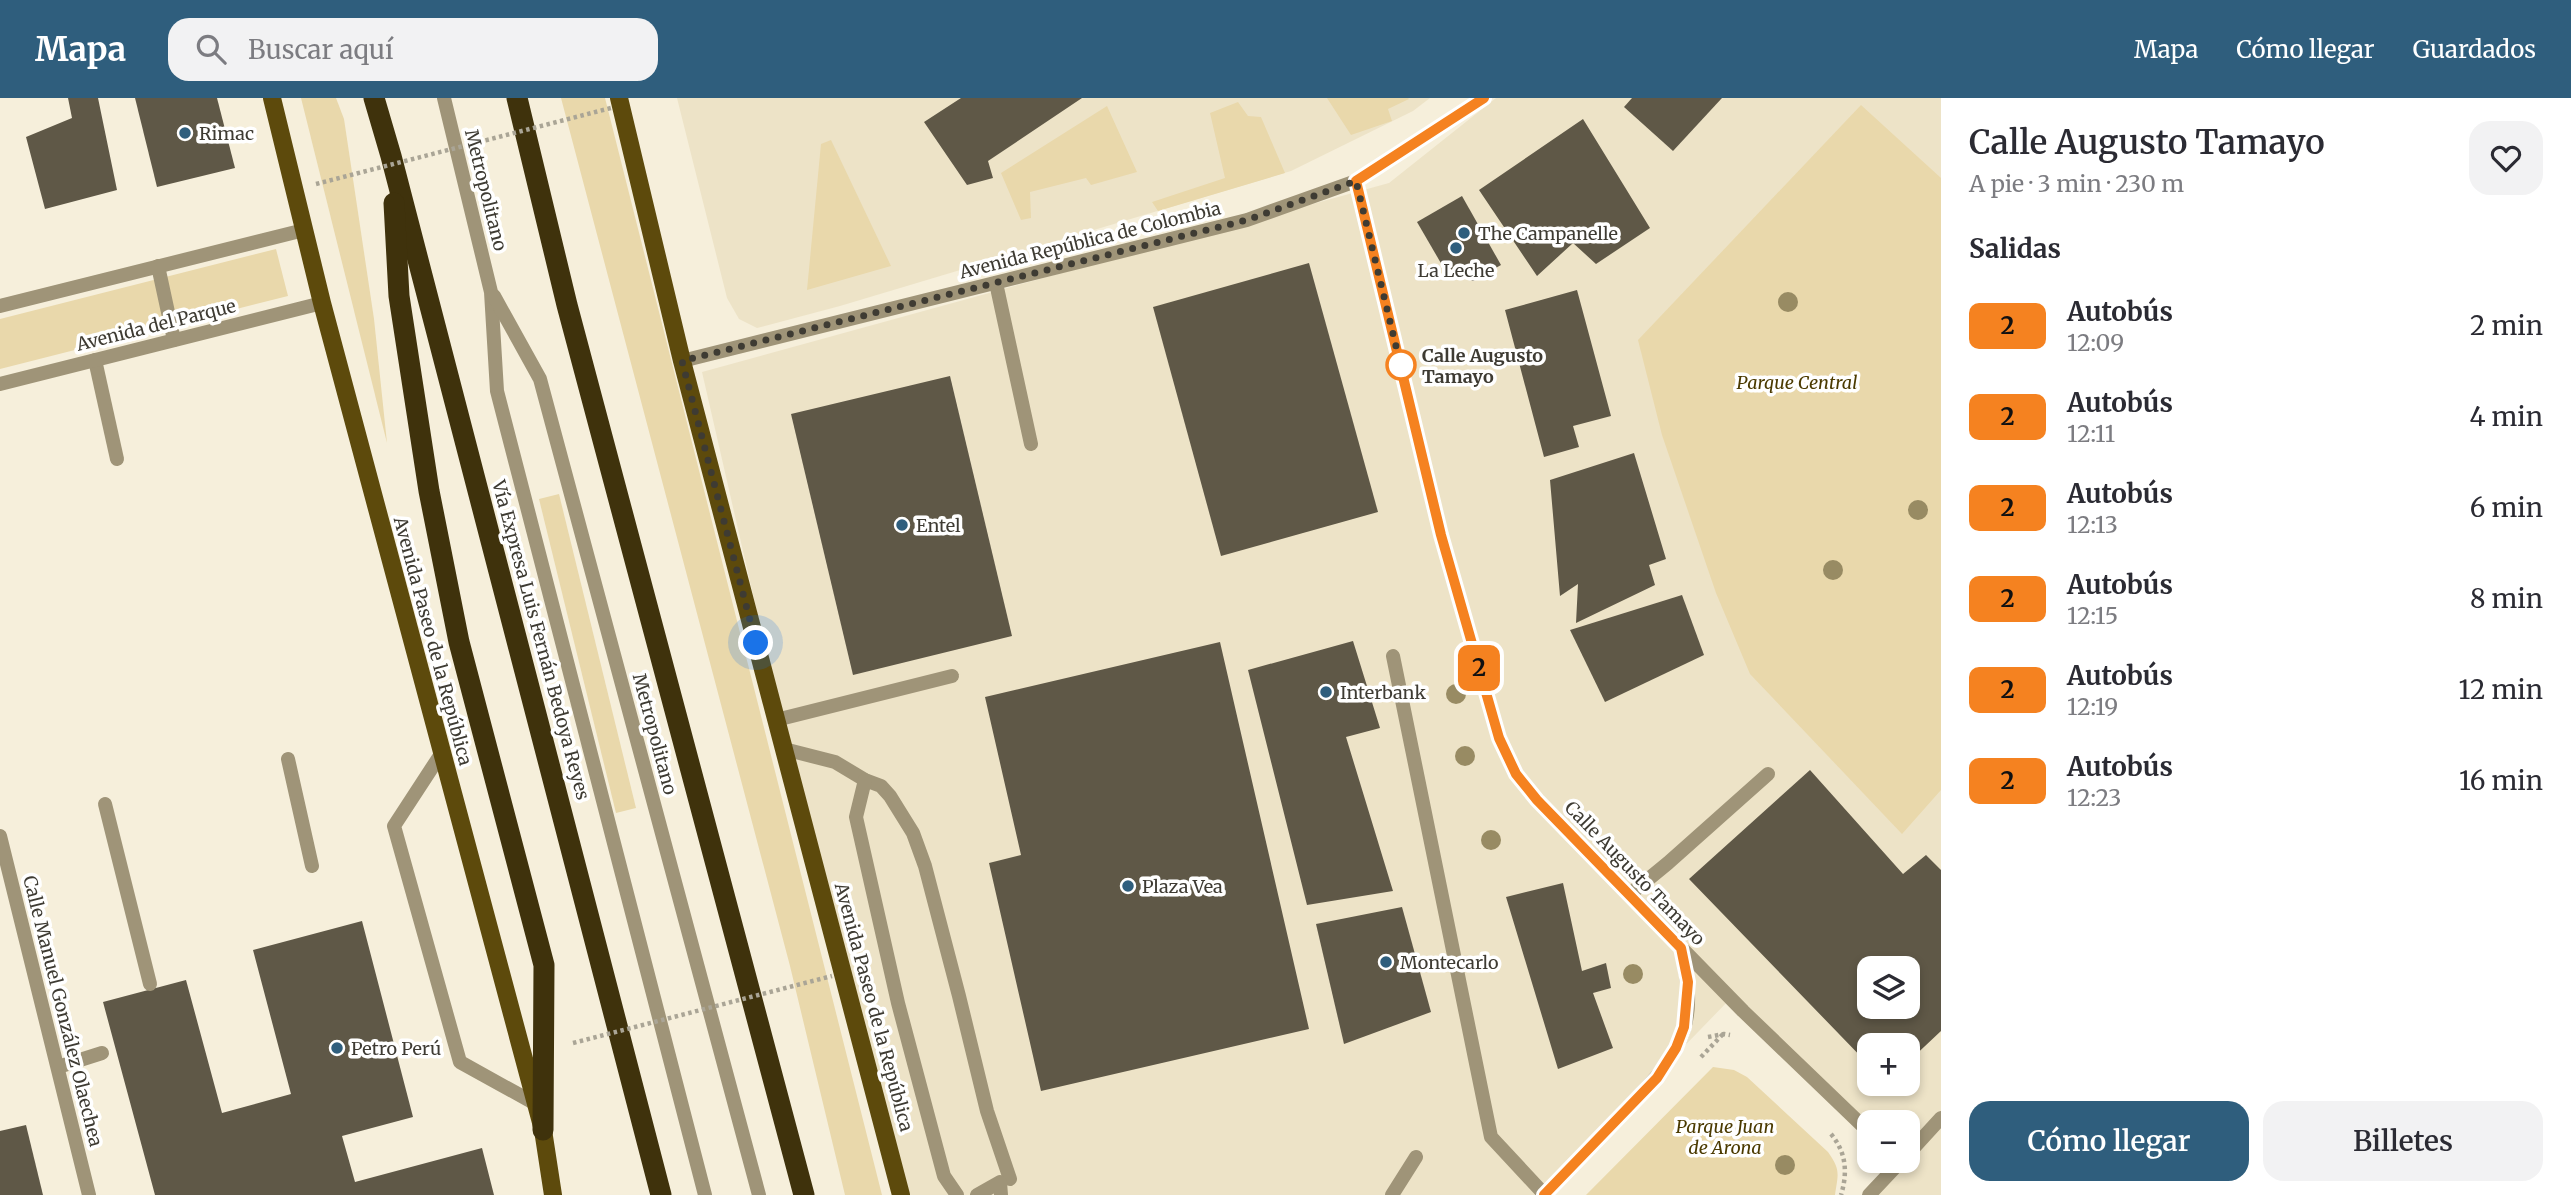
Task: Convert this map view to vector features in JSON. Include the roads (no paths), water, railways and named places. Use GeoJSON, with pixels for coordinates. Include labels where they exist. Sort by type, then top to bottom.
{"type":"FeatureCollection","features":[{"type":"Feature","properties":{"kind":"highway","name":"Vía Expresa Luis Fernán Bedoya Reyes"},"geometry":{"type":"LineString","coordinates":[[374,98],[661,1195]]}},
{"type":"Feature","properties":{"kind":"highway"},"geometry":{"type":"LineString","coordinates":[[517,98],[567,305],[804,1195]]}},
{"type":"Feature","properties":{"kind":"highway"},"geometry":{"type":"LineString","coordinates":[[391,156],[399,296],[429,491],[459,642],[544,965],[543,1130]]}},
{"type":"Feature","properties":{"kind":"main road","name":"Avenida Paseo de la República"},"geometry":{"type":"LineString","coordinates":[[272,98],[322,303],[543,1130],[553,1195]]}},
{"type":"Feature","properties":{"kind":"main road","name":"Avenida Paseo de la República"},"geometry":{"type":"LineString","coordinates":[[615,103],[901,1195]]}},
{"type":"Feature","properties":{"kind":"street","name":"Metropolitano"},"geometry":{"type":"LineString","coordinates":[[444,98],[491,292],[497,391],[705,1195]]}},
{"type":"Feature","properties":{"kind":"street","name":"Avenida República de Colombia"},"geometry":{"type":"LineString","coordinates":[[682,361],[1247,220],[1356,181],[1484,98]]}},
{"type":"Feature","properties":{"kind":"street","name":"Calle Augusto Tamayo"},"geometry":{"type":"LineString","coordinates":[[1356,181],[1441,535],[1499,738],[1516,774],[1537,800],[1681,948],[1857,1120]]}},
{"type":"Feature","properties":{"kind":"street"},"geometry":{"type":"LineString","coordinates":[[0,306],[304,230]]}},
{"type":"Feature","properties":{"kind":"street"},"geometry":{"type":"LineString","coordinates":[[158,266],[174,340]]}},
{"type":"Feature","properties":{"kind":"street"},"geometry":{"type":"LineString","coordinates":[[996,283],[1031,444]]}},
{"type":"Feature","properties":{"kind":"street","name":"Metropolitano"},"geometry":{"type":"LineString","coordinates":[[491,292],[540,379],[759,1195]]}},
{"type":"Feature","properties":{"kind":"street","name":"Avenida del Parque"},"geometry":{"type":"LineString","coordinates":[[0,384],[322,303]]}},
{"type":"Feature","properties":{"kind":"street"},"geometry":{"type":"LineString","coordinates":[[95,360],[117,458]]}},
{"type":"Feature","properties":{"kind":"street"},"geometry":{"type":"LineString","coordinates":[[1393,656],[1491,1137],[1544,1195],[1657,1078],[1676,1048],[1684,1027],[1688,1002],[1688,982],[1681,948]]}},
{"type":"Feature","properties":{"kind":"street"},"geometry":{"type":"LineString","coordinates":[[776,720],[952,676]]}},
{"type":"Feature","properties":{"kind":"street"},"geometry":{"type":"LineString","coordinates":[[784,749],[835,762],[881,786],[913,833],[925,866],[959,996],[1004,1186],[977,1195]]}},
{"type":"Feature","properties":{"kind":"street"},"geometry":{"type":"LineString","coordinates":[[441,754],[394,826],[460,1062],[536,1104]]}},
{"type":"Feature","properties":{"kind":"street"},"geometry":{"type":"LineString","coordinates":[[288,759],[312,866]]}},
{"type":"Feature","properties":{"kind":"street"},"geometry":{"type":"LineString","coordinates":[[1629,895],[1768,774]]}},
{"type":"Feature","properties":{"kind":"street"},"geometry":{"type":"LineString","coordinates":[[865,780],[856,817],[898,1003],[944,1176],[957,1195]]}},
{"type":"Feature","properties":{"kind":"street"},"geometry":{"type":"LineString","coordinates":[[105,804],[150,984]]}},
{"type":"Feature","properties":{"kind":"street","name":"Calle Manuel González Olaechea"},"geometry":{"type":"LineString","coordinates":[[0,836],[89,1195]]}},
{"type":"Feature","properties":{"kind":"street"},"geometry":{"type":"LineString","coordinates":[[58,1067],[102,1053]]}},
{"type":"Feature","properties":{"kind":"street"},"geometry":{"type":"LineString","coordinates":[[1920,1140],[1941,1118]]}},
{"type":"Feature","properties":{"kind":"street"},"geometry":{"type":"LineString","coordinates":[[1392,1195],[1416,1157]]}},
{"type":"Feature","properties":{"kind":"street"},"geometry":{"type":"LineString","coordinates":[[1869,1195],[1889,1173]]}},
{"type":"Feature","properties":{"kind":"place","name":"Rimac"},"geometry":{"type":"Point","coordinates":[185,133]}},
{"type":"Feature","properties":{"kind":"place","name":"The Campanelle"},"geometry":{"type":"Point","coordinates":[1464,233]}},
{"type":"Feature","properties":{"kind":"place","name":"La Leche"},"geometry":{"type":"Point","coordinates":[1456,248]}},
{"type":"Feature","properties":{"kind":"place","name":"Calle Augusto Tamayo"},"geometry":{"type":"Point","coordinates":[1401,365]}},
{"type":"Feature","properties":{"kind":"place","name":"Entel"},"geometry":{"type":"Point","coordinates":[902,525]}},
{"type":"Feature","properties":{"kind":"place","name":"Interbank"},"geometry":{"type":"Point","coordinates":[1326,692]}},
{"type":"Feature","properties":{"kind":"place","name":"Plaza Vea"},"geometry":{"type":"Point","coordinates":[1128,886]}},
{"type":"Feature","properties":{"kind":"place","name":"Montecarlo"},"geometry":{"type":"Point","coordinates":[1386,962]}},
{"type":"Feature","properties":{"kind":"place","name":"Petro Perú"},"geometry":{"type":"Point","coordinates":[337,1048]}},
{"type":"Feature","properties":{"kind":"park label","name":"Parque Central"},"geometry":{"type":"Point","coordinates":[1797,382]}},
{"type":"Feature","properties":{"kind":"park label","name":"Parque Juan de Arona"},"geometry":{"type":"Point","coordinates":[1725,1136]}}]}
